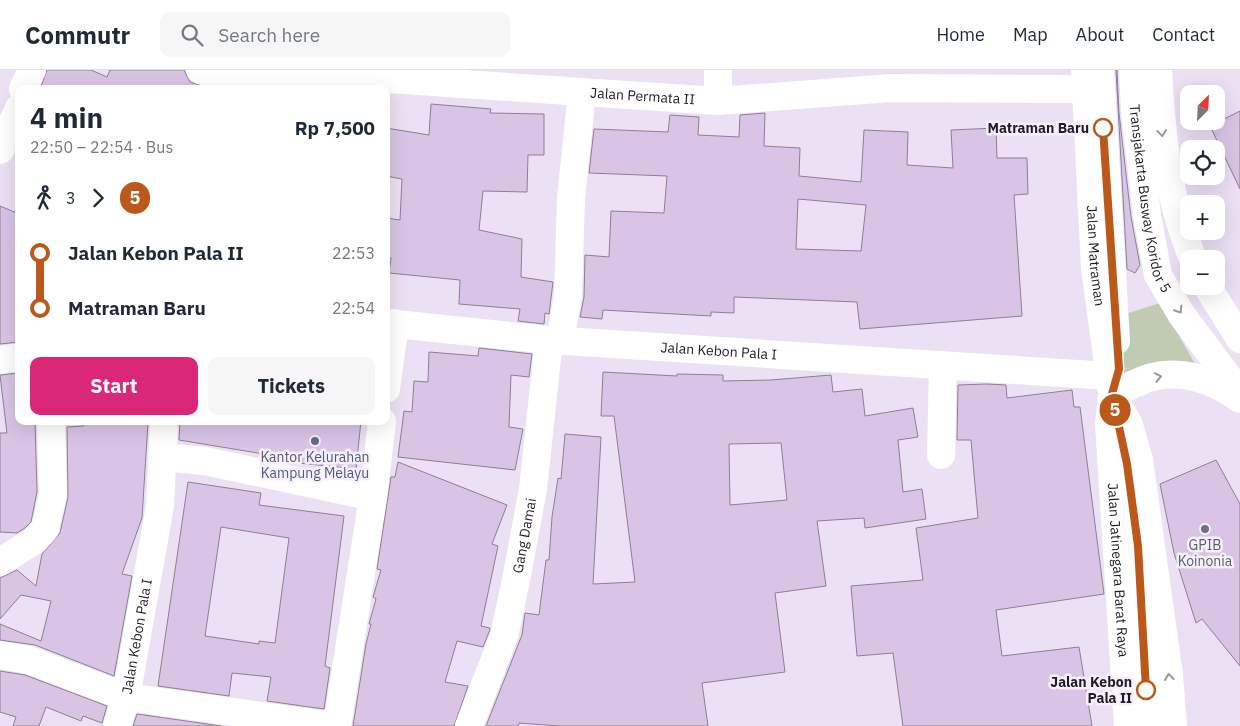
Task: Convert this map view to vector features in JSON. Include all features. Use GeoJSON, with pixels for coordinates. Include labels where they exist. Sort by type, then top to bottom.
{"type":"FeatureCollection","features":[{"type":"Feature","properties":{"kind":"street"},"geometry":{"type":"LineString","coordinates":[[25,85],[32,70]]}},
{"type":"Feature","properties":{"kind":"street","name":"Jalan Permata II"},"geometry":{"type":"LineString","coordinates":[[200,70],[211,73],[277,78],[314,74],[420,76],[582,93],[718,101],[1090,76]]}},
{"type":"Feature","properties":{"kind":"street"},"geometry":{"type":"LineString","coordinates":[[718,70],[718,101]]}},
{"type":"Feature","properties":{"kind":"street","name":"Transjakarta Busway Koridor 5"},"geometry":{"type":"LineString","coordinates":[[1133,70],[1135,111],[1147,215],[1158,275],[1181,314],[1240,393]]}},
{"type":"Feature","properties":{"kind":"street"},"geometry":{"type":"LineString","coordinates":[[1158,70],[1160,119],[1166,172],[1179,225],[1189,250]]}},
{"type":"Feature","properties":{"kind":"street"},"geometry":{"type":"LineString","coordinates":[[1090,76],[1119,369],[1111,385],[1127,464],[1138,546],[1146,690],[1152,726]]}},
{"type":"Feature","properties":{"kind":"street","name":"Gang Damai"},"geometry":{"type":"LineString","coordinates":[[469,726],[504,636],[534,488],[554,340],[568,296],[572,198],[582,93]]}},
{"type":"Feature","properties":{"kind":"street"},"geometry":{"type":"LineString","coordinates":[[0,150],[15,117]]}},
{"type":"Feature","properties":{"kind":"street"},"geometry":{"type":"LineString","coordinates":[[1213,295],[1240,339]]}},
{"type":"Feature","properties":{"kind":"street","name":"Jalan Kebon Pala I"},"geometry":{"type":"LineString","coordinates":[[390,336],[391,323],[476,334],[943,366],[1111,385]]}},
{"type":"Feature","properties":{"kind":"street"},"geometry":{"type":"LineString","coordinates":[[0,360],[15,358]]}},
{"type":"Feature","properties":{"kind":"street"},"geometry":{"type":"LineString","coordinates":[[941,455],[943,366]]}},
{"type":"Feature","properties":{"kind":"street"},"geometry":{"type":"LineString","coordinates":[[1111,385],[1168,375],[1197,378],[1224,387],[1240,399]]}},
{"type":"Feature","properties":{"kind":"street","name":"Jalan Jatinegara Barat Raya"},"geometry":{"type":"LineString","coordinates":[[1111,385],[1109,424],[1128,726]]}},
{"type":"Feature","properties":{"kind":"street","name":"Jalan Jatinegara Barat Raya"},"geometry":{"type":"LineString","coordinates":[[1111,385],[1130,425],[1139,460],[1169,675],[1173,726]]}},
{"type":"Feature","properties":{"kind":"street"},"geometry":{"type":"LineString","coordinates":[[0,562],[35,540],[46,529],[53,494],[51,425]]}},
{"type":"Feature","properties":{"kind":"street","name":"Jalan Kebon Pala I"},"geometry":{"type":"LineString","coordinates":[[164,425],[160,506],[126,697],[335,726],[373,497],[382,425]]}},
{"type":"Feature","properties":{"kind":"street"},"geometry":{"type":"LineString","coordinates":[[162,457],[205,461],[373,497]]}},
{"type":"Feature","properties":{"kind":"street"},"geometry":{"type":"LineString","coordinates":[[0,655],[29,660],[126,697],[117,726]]}},
{"type":"Feature","properties":{"kind":"green space"},"geometry":{"type":"Polygon","coordinates":[[[1160,303],[1205,381],[1120,388],[1123,365],[1119,316],[1160,303]]]}},
{"type":"Feature","properties":{"kind":"building"},"geometry":{"type":"Polygon","coordinates":[[[47,70],[91,70],[107,77],[110,70],[184,70],[190,82],[199,85],[41,85],[47,70]]]}},
{"type":"Feature","properties":{"kind":"building"},"geometry":{"type":"Polygon","coordinates":[[[1116,70],[1131,217],[1140,265],[1135,273],[1127,269],[1116,70]]]}},
{"type":"Feature","properties":{"kind":"building"},"geometry":{"type":"Polygon","coordinates":[[[431,104],[491,109],[490,113],[544,114],[544,155],[528,155],[527,192],[483,191],[479,230],[522,239],[521,277],[553,282],[549,314],[545,313],[544,324],[518,321],[520,309],[459,304],[460,280],[390,273],[390,219],[400,220],[402,179],[390,177],[390,129],[429,135],[431,104]]]}},
{"type":"Feature","properties":{"kind":"building"},"geometry":{"type":"Polygon","coordinates":[[[1240,111],[1240,189],[1225,158],[1225,140],[1217,140],[1212,130],[1225,130],[1225,118],[1240,111]]]}},
{"type":"Feature","properties":{"kind":"building"},"geometry":{"type":"Polygon","coordinates":[[[765,113],[764,146],[800,148],[799,176],[861,182],[864,130],[908,132],[907,165],[953,168],[951,130],[996,128],[997,158],[1027,158],[1028,194],[1014,195],[1022,316],[860,329],[857,302],[734,297],[734,313],[711,312],[711,316],[603,310],[602,319],[580,317],[584,297],[585,255],[609,257],[611,211],[664,213],[667,176],[589,173],[594,129],[668,132],[670,115],[699,117],[698,135],[739,137],[740,115],[765,113]],[[798,199],[796,249],[861,251],[866,205],[798,199]]]}},
{"type":"Feature","properties":{"kind":"building"},"geometry":{"type":"Polygon","coordinates":[[[0,206],[15,212],[15,342],[0,344],[0,206]]]}},
{"type":"Feature","properties":{"kind":"building"},"geometry":{"type":"Polygon","coordinates":[[[479,348],[532,354],[529,377],[511,375],[509,427],[523,429],[515,470],[398,457],[404,411],[412,412],[414,381],[428,382],[429,352],[478,356],[479,348]]]}},
{"type":"Feature","properties":{"kind":"building"},"geometry":{"type":"Polygon","coordinates":[[[603,372],[677,376],[677,374],[723,375],[723,381],[771,380],[831,375],[833,392],[862,389],[865,416],[913,408],[918,437],[898,440],[903,492],[922,489],[926,519],[865,528],[864,518],[817,521],[826,586],[775,593],[785,672],[702,683],[708,726],[559,726],[519,723],[518,726],[486,726],[522,635],[525,613],[539,615],[546,560],[549,560],[552,517],[558,478],[561,479],[565,434],[601,437],[593,584],[635,582],[614,416],[601,416],[603,372]],[[781,443],[729,444],[730,505],[787,500],[781,443]]]}},
{"type":"Feature","properties":{"kind":"building"},"geometry":{"type":"Polygon","coordinates":[[[15,373],[15,425],[35,425],[37,492],[31,522],[17,533],[0,532],[0,433],[7,433],[0,375],[15,373]]]}},
{"type":"Feature","properties":{"kind":"building"},"geometry":{"type":"Polygon","coordinates":[[[958,385],[1006,385],[1007,398],[1072,390],[1074,407],[1080,407],[1104,594],[996,610],[1002,656],[1079,647],[1092,726],[903,726],[893,653],[857,656],[851,586],[923,580],[916,528],[978,518],[971,440],[957,440],[958,385]]]}},
{"type":"Feature","properties":{"kind":"building"},"geometry":{"type":"Polygon","coordinates":[[[148,425],[142,518],[122,574],[132,576],[114,676],[35,645],[0,640],[0,624],[41,641],[51,601],[21,595],[0,619],[0,578],[17,570],[36,586],[42,554],[60,533],[68,497],[67,427],[148,425]]]}},
{"type":"Feature","properties":{"kind":"building","name":"Kantor Kelurahan Kampung Melayu"},"geometry":{"type":"Polygon","coordinates":[[[180,425],[361,425],[356,469],[280,461],[270,459],[270,455],[179,440],[180,425]]]}},
{"type":"Feature","properties":{"kind":"building","name":"GPIB Koinonia"},"geometry":{"type":"Polygon","coordinates":[[[1216,460],[1240,504],[1240,666],[1202,619],[1196,623],[1174,553],[1160,484],[1216,460]]]}},
{"type":"Feature","properties":{"kind":"building"},"geometry":{"type":"Polygon","coordinates":[[[398,462],[507,505],[492,544],[498,546],[481,626],[490,628],[489,632],[483,647],[457,641],[445,682],[468,686],[454,726],[353,726],[371,624],[369,624],[376,599],[373,597],[381,570],[377,569],[391,477],[395,477],[398,462]]]}},
{"type":"Feature","properties":{"kind":"building"},"geometry":{"type":"Polygon","coordinates":[[[188,482],[261,493],[259,505],[344,516],[325,666],[330,668],[324,709],[267,701],[271,677],[232,673],[229,696],[158,686],[188,482]],[[221,527],[205,636],[259,644],[259,641],[275,643],[289,538],[221,527]]]}},
{"type":"Feature","properties":{"kind":"building"},"geometry":{"type":"Polygon","coordinates":[[[0,671],[25,675],[107,706],[102,723],[83,716],[81,721],[46,707],[39,726],[13,726],[16,717],[0,712],[0,671]]]}},
{"type":"Feature","properties":{"kind":"building"},"geometry":{"type":"Polygon","coordinates":[[[137,714],[221,726],[133,726],[137,714]]]}},
{"type":"Feature","properties":{"kind":"bus line","name":"5"},"geometry":{"type":"LineString","coordinates":[[1103,128],[1119,369],[1112,394],[1127,464],[1138,546],[1146,690]]}},
{"type":"Feature","properties":{"kind":"place","name":"Matraman Baru"},"geometry":{"type":"Point","coordinates":[1103,128]}},
{"type":"Feature","properties":{"kind":"place","name":"Kantor Kelurahan Kampung Melayu"},"geometry":{"type":"Point","coordinates":[315,441]}},
{"type":"Feature","properties":{"kind":"place","name":"GPIB Koinonia"},"geometry":{"type":"Point","coordinates":[1205,529]}},
{"type":"Feature","properties":{"kind":"place","name":"Jalan Kebon Pala II"},"geometry":{"type":"Point","coordinates":[1146,690]}}]}
